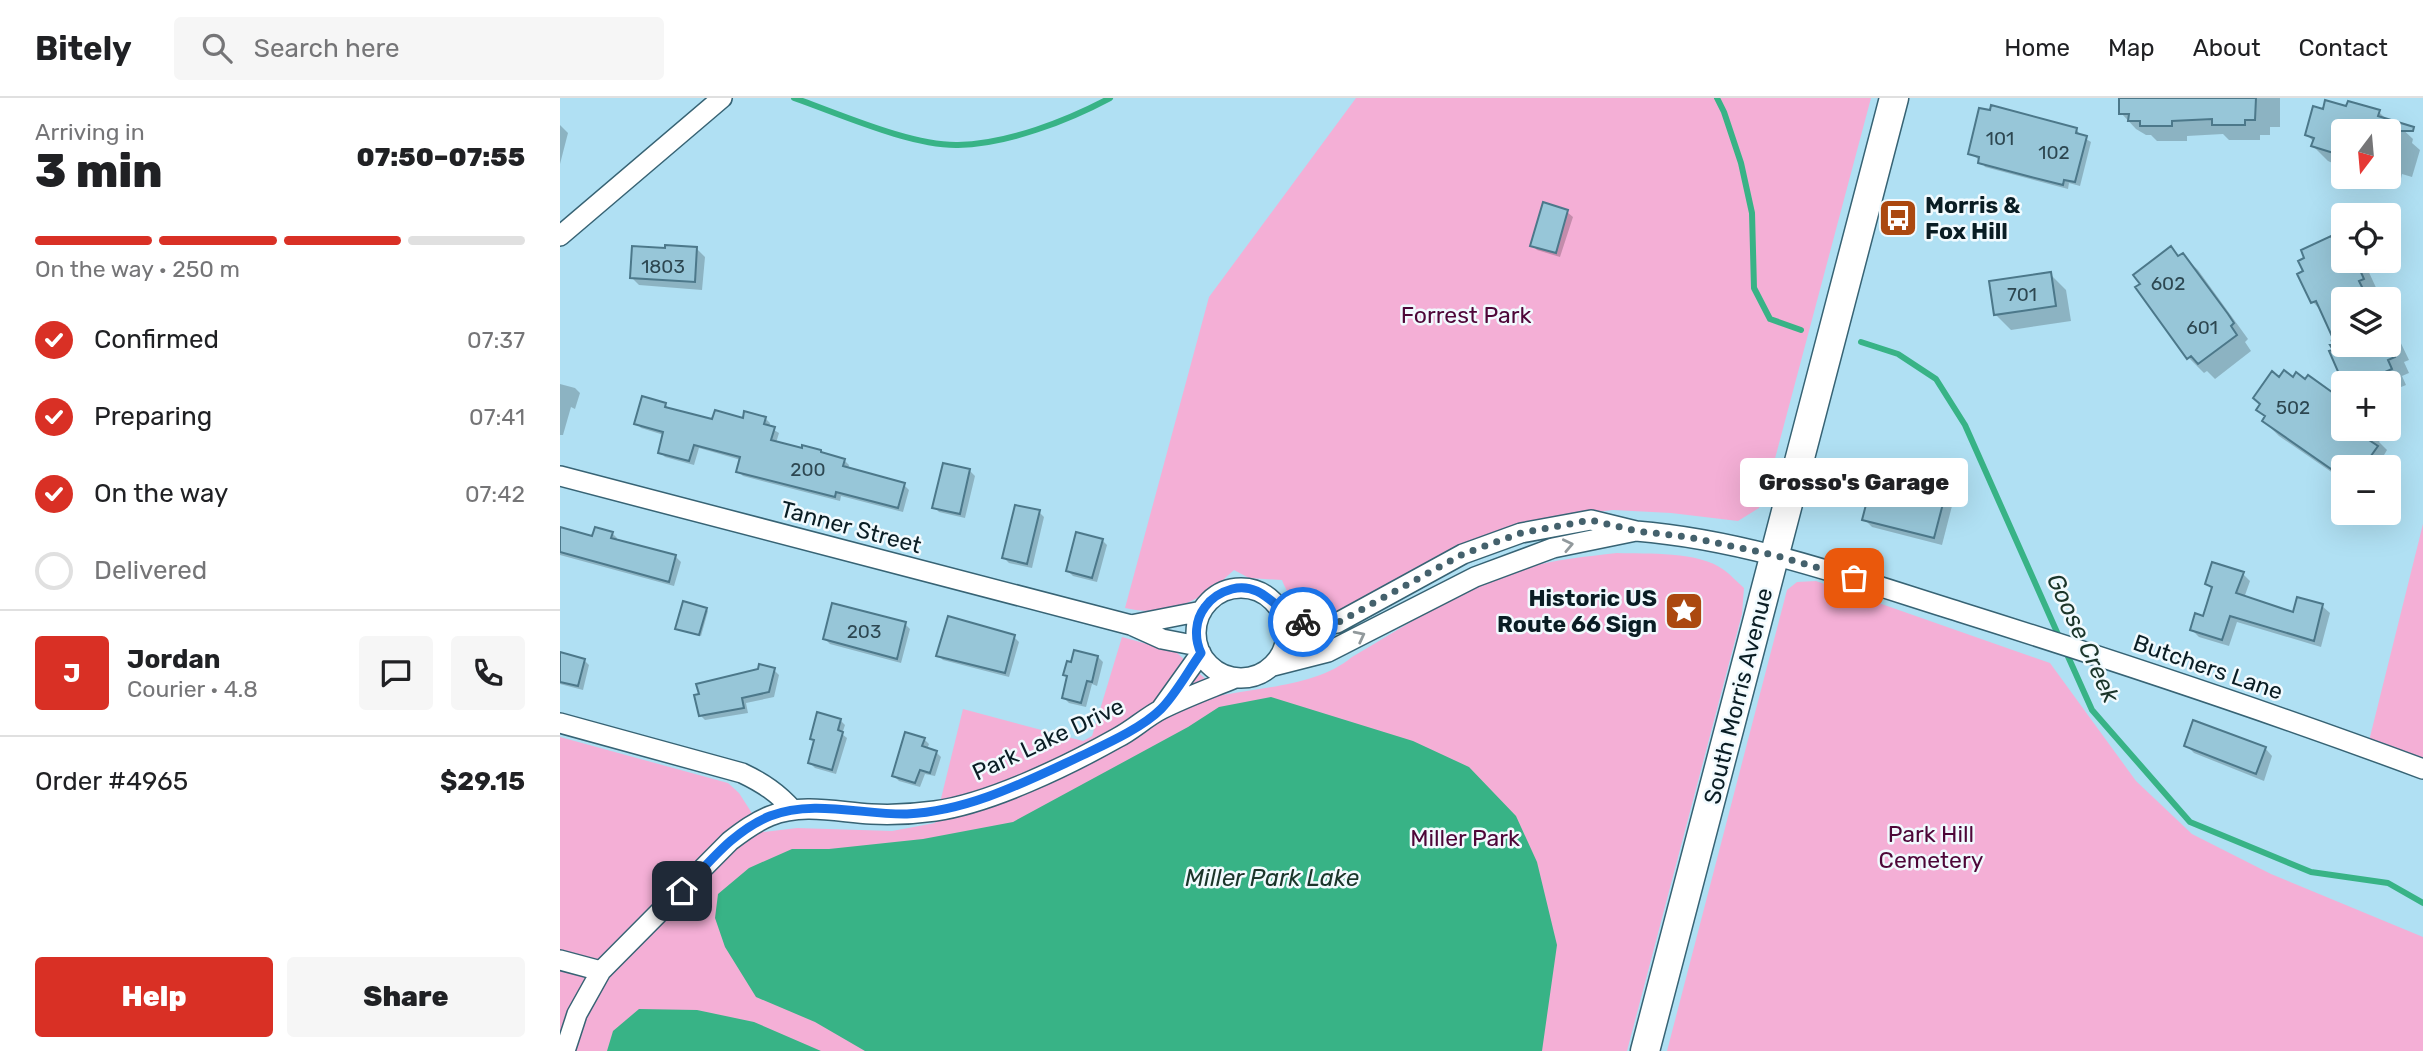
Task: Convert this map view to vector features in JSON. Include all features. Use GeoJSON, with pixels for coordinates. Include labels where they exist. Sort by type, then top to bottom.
{"type":"FeatureCollection","features":[{"type":"Feature","properties":{"kind":"main road","name":"South Morris Avenue"},"geometry":{"type":"LineString","coordinates":[[1645,1051],[1894,98]]}},
{"type":"Feature","properties":{"kind":"street"},"geometry":{"type":"LineString","coordinates":[[560,236],[722,98]]}},
{"type":"Feature","properties":{"kind":"street","name":"Tanner Street"},"geometry":{"type":"LineString","coordinates":[[560,476],[1131,625],[1162,639],[1199,650]]}},
{"type":"Feature","properties":{"kind":"street"},"geometry":{"type":"LineString","coordinates":[[1636,531],[1553,548],[1514,562],[1475,577],[1328,652],[1273,666],[1249,677],[1236,678],[1215,670],[1199,650],[1197,622],[1211,599],[1223,591],[1247,588],[1265,594],[1282,612],[1299,621],[1322,626],[1337,623],[1463,554],[1521,533],[1591,520],[1636,531],[1688,537],[1774,555]]}},
{"type":"Feature","properties":{"kind":"street","name":"Butchers Lane"},"geometry":{"type":"LineString","coordinates":[[1774,555],[2231,700],[2423,769]]}},
{"type":"Feature","properties":{"kind":"street","name":"Tanner Street"},"geometry":{"type":"LineString","coordinates":[[1131,625],[1202,611]]}},
{"type":"Feature","properties":{"kind":"street"},"geometry":{"type":"LineString","coordinates":[[1273,666],[1286,640],[1282,612]]}},
{"type":"Feature","properties":{"kind":"street","name":"Park Lake Drive"},"geometry":{"type":"LineString","coordinates":[[1160,710],[1199,650]]}},
{"type":"Feature","properties":{"kind":"street","name":"Park Lake Drive"},"geometry":{"type":"LineString","coordinates":[[565,1051],[577,1014],[601,971],[730,841],[750,826],[772,815],[793,810],[814,808],[871,814],[908,814],[971,803],[1019,785],[1119,737],[1160,710],[1236,678]]}},
{"type":"Feature","properties":{"kind":"street"},"geometry":{"type":"LineString","coordinates":[[560,723],[742,773],[778,793],[793,810]]}},
{"type":"Feature","properties":{"kind":"street"},"geometry":{"type":"LineString","coordinates":[[560,960],[601,971]]}},
{"type":"Feature","properties":{"kind":"green space","name":"Forrest Park"},"geometry":{"type":"Polygon","coordinates":[[[1356,98],[1871,98],[1769,481],[1759,508],[1738,521],[1613,510],[1542,519],[1475,539],[1343,611],[1332,613],[1323,614],[1305,609],[1292,598],[1282,580],[1249,578],[1234,570],[1197,598],[1171,609],[1141,611],[1125,608],[1209,297],[1356,98]]]}},
{"type":"Feature","properties":{"kind":"green space"},"geometry":{"type":"Polygon","coordinates":[[[2423,524],[2423,760],[2369,741],[2423,524]]]}},
{"type":"Feature","properties":{"kind":"green space","name":"Miller Park"},"geometry":{"type":"Polygon","coordinates":[[[1617,553],[1701,559],[1724,570],[1744,588],[1742,614],[1627,1051],[560,1051],[560,737],[728,783],[739,793],[764,832],[797,828],[892,831],[935,823],[963,709],[1083,741],[1092,736],[1122,637],[1176,652],[1223,695],[1273,687],[1324,674],[1432,610],[1494,579],[1540,564],[1617,553]]]}},
{"type":"Feature","properties":{"kind":"green space","name":"Park Hill Cemetery"},"geometry":{"type":"Polygon","coordinates":[[[1816,581],[2050,663],[2136,781],[2192,834],[2271,874],[2423,937],[2423,1051],[1667,1051],[1787,590],[1797,582],[1816,581]]]}},
{"type":"Feature","properties":{"kind":"water","name":"Miller Park Lake"},"geometry":{"type":"Polygon","coordinates":[[[1271,697],[1413,741],[1469,767],[1516,816],[1537,862],[1557,945],[1542,1051],[865,1051],[815,1022],[756,997],[725,947],[715,918],[718,894],[749,868],[792,849],[829,849],[923,839],[1013,822],[1188,727],[1219,707],[1271,697]]]}},
{"type":"Feature","properties":{"kind":"water"},"geometry":{"type":"Polygon","coordinates":[[[639,1009],[697,1010],[754,1022],[821,1051],[607,1051],[613,1031],[639,1009]]]}},
{"type":"Feature","properties":{"kind":"building"},"geometry":{"type":"Polygon","coordinates":[[[2119,98],[2256,98],[2255,120],[2245,120],[2245,125],[2212,125],[2212,119],[2172,121],[2172,126],[2140,126],[2140,121],[2128,121],[2129,114],[2119,114],[2119,98]]]}},
{"type":"Feature","properties":{"kind":"building"},"geometry":{"type":"Polygon","coordinates":[[[2325,100],[2346,106],[2348,101],[2380,110],[2378,116],[2388,119],[2331,119],[2331,152],[2311,146],[2314,138],[2305,135],[2313,106],[2323,109],[2325,100]]]}},
{"type":"Feature","properties":{"kind":"building"},"geometry":{"type":"Polygon","coordinates":[[[1991,105],[2077,128],[2076,133],[2087,136],[2075,182],[2064,180],[2063,185],[2031,177],[1978,163],[1979,157],[1968,154],[1979,108],[1990,110],[1991,105]]]}},
{"type":"Feature","properties":{"kind":"building"},"geometry":{"type":"Polygon","coordinates":[[[2401,123],[2414,127],[2413,131],[2401,131],[2401,123]]]}},
{"type":"Feature","properties":{"kind":"building"},"geometry":{"type":"Polygon","coordinates":[[[1543,202],[1568,210],[1556,253],[1530,246],[1543,202]]]}},
{"type":"Feature","properties":{"kind":"building"},"geometry":{"type":"Polygon","coordinates":[[[2331,236],[2331,273],[2361,273],[2364,279],[2359,281],[2362,287],[2331,287],[2331,334],[2316,301],[2311,303],[2297,274],[2303,271],[2298,261],[2304,258],[2301,250],[2331,236]]]}},
{"type":"Feature","properties":{"kind":"building"},"geometry":{"type":"Polygon","coordinates":[[[665,245],[697,247],[695,282],[630,278],[632,246],[665,248],[665,245]]]}},
{"type":"Feature","properties":{"kind":"building"},"geometry":{"type":"Polygon","coordinates":[[[2171,246],[2178,256],[2183,253],[2234,323],[2231,326],[2237,335],[2198,364],[2191,356],[2187,359],[2135,287],[2140,284],[2133,275],[2171,246]]]}},
{"type":"Feature","properties":{"kind":"building"},"geometry":{"type":"Polygon","coordinates":[[[2051,272],[2056,306],[1994,315],[1989,281],[2051,272]]]}},
{"type":"Feature","properties":{"kind":"building"},"geometry":{"type":"Polygon","coordinates":[[[2332,357],[2395,357],[2388,360],[2392,369],[2387,371],[2338,371],[2332,357]]]}},
{"type":"Feature","properties":{"kind":"building"},"geometry":{"type":"Polygon","coordinates":[[[2284,370],[2293,377],[2296,372],[2305,379],[2308,375],[2331,391],[2331,441],[2370,441],[2378,446],[2372,455],[2331,455],[2331,469],[2262,421],[2265,416],[2256,410],[2260,404],[2253,398],[2272,371],[2279,377],[2284,370]]]}},
{"type":"Feature","properties":{"kind":"building"},"geometry":{"type":"Polygon","coordinates":[[[642,396],[666,403],[665,407],[712,419],[715,410],[743,418],[744,411],[766,417],[764,424],[775,427],[771,440],[821,450],[845,459],[843,466],[905,483],[898,508],[836,492],[835,497],[736,472],[740,457],[694,445],[689,461],[658,453],[663,432],[634,424],[642,396]]]}},
{"type":"Feature","properties":{"kind":"building"},"geometry":{"type":"Polygon","coordinates":[[[943,463],[970,469],[960,514],[932,508],[943,463]]]}},
{"type":"Feature","properties":{"kind":"building"},"geometry":{"type":"Polygon","coordinates":[[[1874,474],[1946,492],[1934,538],[1862,520],[1874,474]]]}},
{"type":"Feature","properties":{"kind":"building"},"geometry":{"type":"Polygon","coordinates":[[[1015,505],[1040,510],[1027,564],[1002,558],[1015,505]]]}},
{"type":"Feature","properties":{"kind":"building"},"geometry":{"type":"Polygon","coordinates":[[[560,527],[592,536],[595,527],[613,532],[611,538],[676,555],[669,582],[560,552],[560,527]]]}},
{"type":"Feature","properties":{"kind":"building"},"geometry":{"type":"Polygon","coordinates":[[[1076,532],[1103,539],[1092,578],[1066,571],[1076,532]]]}},
{"type":"Feature","properties":{"kind":"building"},"geometry":{"type":"Polygon","coordinates":[[[2212,562],[2244,572],[2236,593],[2293,612],[2297,597],[2323,604],[2314,641],[2230,616],[2222,640],[2190,630],[2195,613],[2203,616],[2212,587],[2205,584],[2212,562]]]}},
{"type":"Feature","properties":{"kind":"building"},"geometry":{"type":"Polygon","coordinates":[[[683,601],[707,608],[699,635],[675,629],[683,601]]]}},
{"type":"Feature","properties":{"kind":"building"},"geometry":{"type":"Polygon","coordinates":[[[832,603],[906,622],[897,659],[823,639],[832,603]]]}},
{"type":"Feature","properties":{"kind":"building"},"geometry":{"type":"Polygon","coordinates":[[[948,616],[1015,635],[1005,673],[936,656],[948,616]]]}},
{"type":"Feature","properties":{"kind":"building"},"geometry":{"type":"Polygon","coordinates":[[[1074,650],[1098,656],[1092,682],[1087,681],[1081,703],[1062,698],[1067,676],[1063,675],[1074,650]]]}},
{"type":"Feature","properties":{"kind":"building"},"geometry":{"type":"Polygon","coordinates":[[[560,652],[585,659],[578,686],[560,682],[560,652]]]}},
{"type":"Feature","properties":{"kind":"building"},"geometry":{"type":"Polygon","coordinates":[[[759,664],[775,668],[769,692],[742,698],[744,708],[699,716],[694,695],[699,694],[696,684],[758,669],[759,664]]]}},
{"type":"Feature","properties":{"kind":"building"},"geometry":{"type":"Polygon","coordinates":[[[817,712],[841,719],[838,730],[843,732],[832,770],[808,763],[814,740],[810,739],[817,712]]]}},
{"type":"Feature","properties":{"kind":"building"},"geometry":{"type":"Polygon","coordinates":[[[2193,720],[2266,747],[2256,774],[2184,746],[2193,720]]]}},
{"type":"Feature","properties":{"kind":"building"},"geometry":{"type":"Polygon","coordinates":[[[905,732],[925,738],[922,746],[937,751],[930,773],[920,770],[915,783],[892,776],[905,732]]]}},
{"type":"Feature","properties":{"kind":"waterway","name":"Goose Creek"},"geometry":{"type":"LineString","coordinates":[[794,98],[898,135],[939,144],[958,145],[977,144],[1036,130],[1110,98]]}},
{"type":"Feature","properties":{"kind":"waterway","name":"Goose Creek"},"geometry":{"type":"LineString","coordinates":[[1717,98],[1741,163],[1752,213],[1754,288],[1770,319],[1801,330]]}},
{"type":"Feature","properties":{"kind":"waterway","name":"Goose Creek"},"geometry":{"type":"LineString","coordinates":[[1861,342],[1898,354],[1936,379],[1965,425],[2060,639]]}},
{"type":"Feature","properties":{"kind":"waterway","name":"Goose Creek"},"geometry":{"type":"LineString","coordinates":[[2066,652],[2092,710],[2190,822],[2311,872],[2388,883],[2423,903]]}},
{"type":"Feature","properties":{"kind":"way so far"},"geometry":{"type":"LineString","coordinates":[[1303,622],[1322,626],[1337,623],[1463,554],[1521,533],[1591,520],[1636,531],[1688,537],[1774,555],[1854,578]]}},
{"type":"Feature","properties":{"kind":"place","name":"Morris & Fox Hill"},"geometry":{"type":"Point","coordinates":[1898,218]}},
{"type":"Feature","properties":{"kind":"place","name":"Grosso's Garage"},"geometry":{"type":"Point","coordinates":[1854,578]}},
{"type":"Feature","properties":{"kind":"place","name":"Historic US Route 66 Sign"},"geometry":{"type":"Point","coordinates":[1684,611]}},
{"type":"Feature","properties":{"kind":"route"},"geometry":{"type":"LineString","coordinates":[[682,891],[730,841],[750,826],[772,815],[814,808],[871,814],[936,811],[971,803],[1019,785],[1119,737],[1160,710],[1179,685],[1201,653],[1196,634],[1202,611],[1211,599],[1223,591],[1238,588],[1257,590],[1273,600],[1282,612],[1303,622]]}}]}
